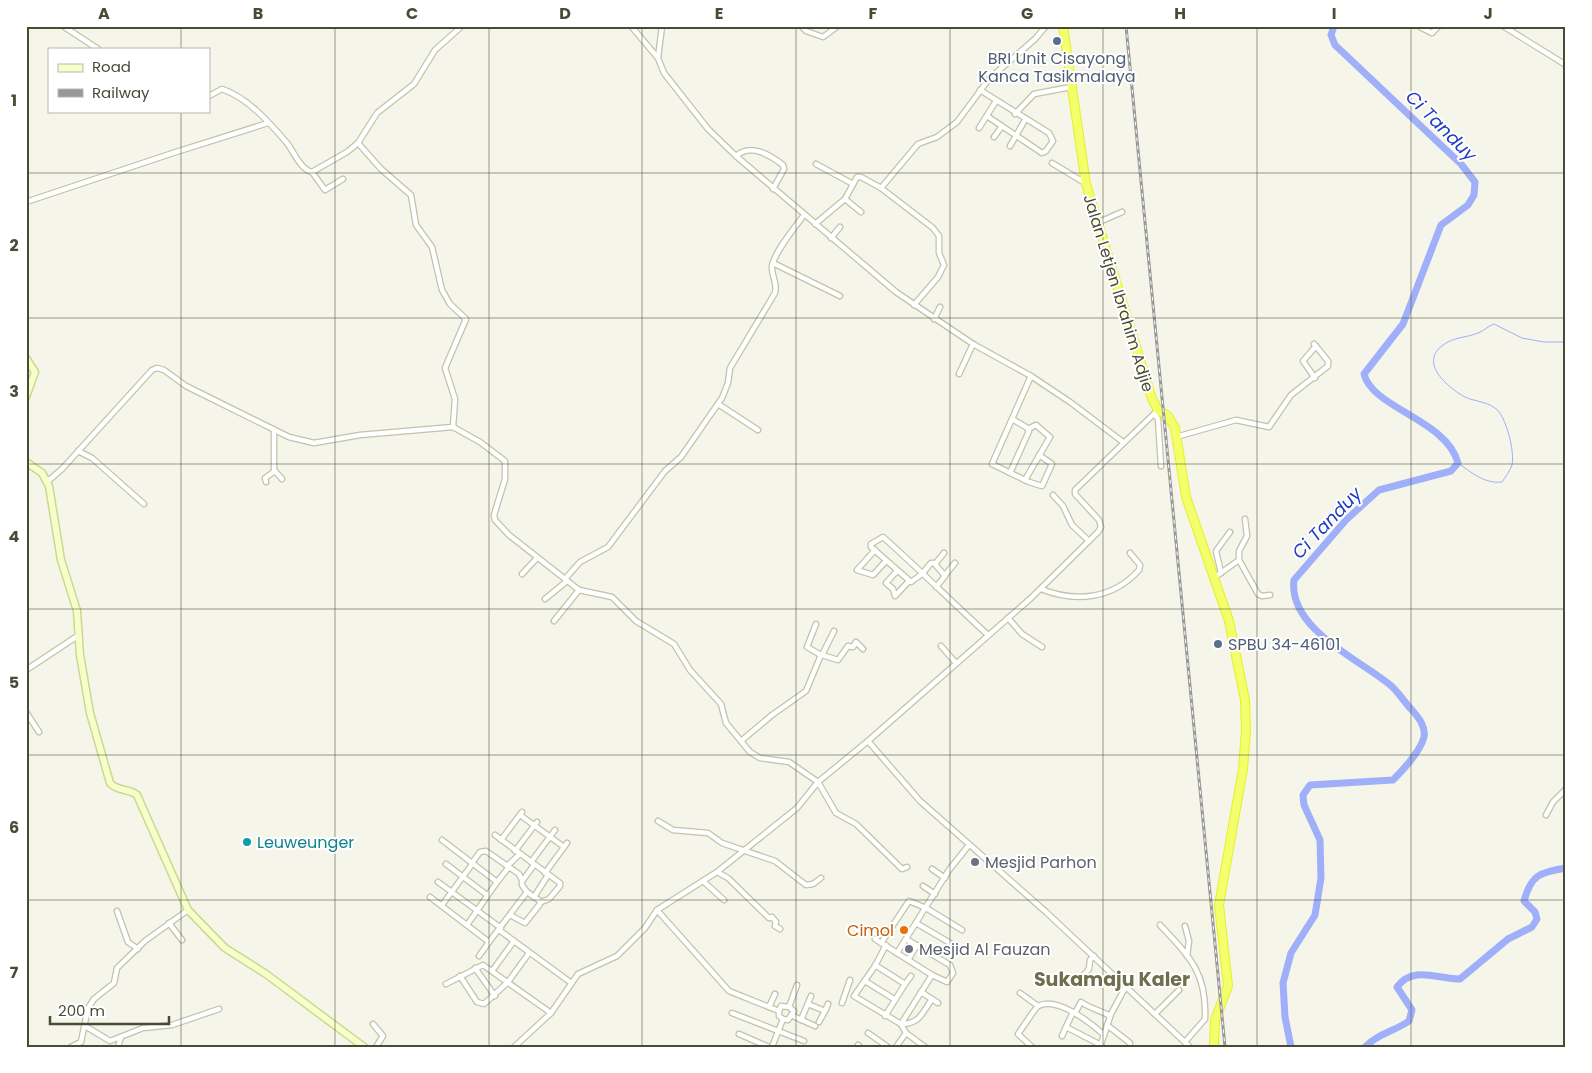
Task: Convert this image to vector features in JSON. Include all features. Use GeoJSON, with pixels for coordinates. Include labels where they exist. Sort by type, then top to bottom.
{"type":"FeatureCollection","features":[{"type":"Feature","properties":{"kind":"highway","name":"Jalan Letjen Ibrahim Adjie"},"geometry":{"type":"LineString","coordinates":[[1064,26],[1071,87],[1086,183],[1156,412],[1168,416],[1173,422],[1186,497],[1218,575],[1241,670],[1246,730],[1243,769],[1220,896],[1219,916],[1228,986],[1214,1020],[1214,1047]]}},
{"type":"Feature","properties":{"kind":"street"},"geometry":{"type":"LineString","coordinates":[[63,26],[96,48]]}},
{"type":"Feature","properties":{"kind":"street"},"geometry":{"type":"LineString","coordinates":[[312,172],[338,158],[358,143],[377,113],[414,84],[435,50],[462,26]]}},
{"type":"Feature","properties":{"kind":"street"},"geometry":{"type":"LineString","coordinates":[[631,26],[658,58],[670,81],[708,129],[773,189],[914,305],[973,344],[1031,376],[1070,402],[1123,442]]}},
{"type":"Feature","properties":{"kind":"street"},"geometry":{"type":"LineString","coordinates":[[658,58],[662,26]]}},
{"type":"Feature","properties":{"kind":"street"},"geometry":{"type":"LineString","coordinates":[[805,27],[823,37],[838,26]]}},
{"type":"Feature","properties":{"kind":"street"},"geometry":{"type":"LineString","coordinates":[[881,188],[918,144],[937,137],[957,122],[980,90],[1046,26]]}},
{"type":"Feature","properties":{"kind":"street"},"geometry":{"type":"LineString","coordinates":[[1420,27],[1432,33],[1438,26]]}},
{"type":"Feature","properties":{"kind":"street"},"geometry":{"type":"LineString","coordinates":[[1503,26],[1566,65]]}},
{"type":"Feature","properties":{"kind":"street"},"geometry":{"type":"LineString","coordinates":[[1015,114],[1034,94],[1071,87]]}},
{"type":"Feature","properties":{"kind":"street"},"geometry":{"type":"LineString","coordinates":[[210,95],[219,90],[228,92],[248,103],[285,142],[304,168],[312,172],[325,190],[343,179]]}},
{"type":"Feature","properties":{"kind":"street"},"geometry":{"type":"LineString","coordinates":[[980,90],[1049,134],[1053,141],[1043,153],[987,116]]}},
{"type":"Feature","properties":{"kind":"street"},"geometry":{"type":"LineString","coordinates":[[979,128],[996,101]]}},
{"type":"Feature","properties":{"kind":"street"},"geometry":{"type":"LineString","coordinates":[[1010,146],[1025,120]]}},
{"type":"Feature","properties":{"kind":"street"},"geometry":{"type":"LineString","coordinates":[[26,202],[268,124]]}},
{"type":"Feature","properties":{"kind":"street"},"geometry":{"type":"LineString","coordinates":[[994,137],[1002,126]]}},
{"type":"Feature","properties":{"kind":"street"},"geometry":{"type":"LineString","coordinates":[[358,143],[381,169],[411,195],[416,225],[432,247],[442,290],[450,304],[466,319],[445,368],[455,399],[453,427]]}},
{"type":"Feature","properties":{"kind":"street"},"geometry":{"type":"LineString","coordinates":[[736,156],[742,151],[758,151],[767,154],[784,165],[784,169],[773,189]]}},
{"type":"Feature","properties":{"kind":"street"},"geometry":{"type":"LineString","coordinates":[[1052,163],[1086,183]]}},
{"type":"Feature","properties":{"kind":"street"},"geometry":{"type":"LineString","coordinates":[[816,164],[853,184]]}},
{"type":"Feature","properties":{"kind":"street"},"geometry":{"type":"LineString","coordinates":[[815,224],[845,200],[859,176],[881,188],[933,228],[939,236],[938,253],[944,263],[942,271],[914,305]]}},
{"type":"Feature","properties":{"kind":"street"},"geometry":{"type":"LineString","coordinates":[[845,200],[861,212]]}},
{"type":"Feature","properties":{"kind":"street"},"geometry":{"type":"LineString","coordinates":[[1097,223],[1122,212]]}},
{"type":"Feature","properties":{"kind":"street"},"geometry":{"type":"LineString","coordinates":[[545,599],[566,580],[580,562],[608,548],[665,470],[681,457],[718,404],[727,387],[730,368],[775,293],[776,288],[772,274],[773,263],[777,254],[804,215]]}},
{"type":"Feature","properties":{"kind":"street"},"geometry":{"type":"LineString","coordinates":[[831,238],[840,227]]}},
{"type":"Feature","properties":{"kind":"street"},"geometry":{"type":"LineString","coordinates":[[773,263],[840,296]]}},
{"type":"Feature","properties":{"kind":"street"},"geometry":{"type":"LineString","coordinates":[[934,319],[940,307]]}},
{"type":"Feature","properties":{"kind":"street"},"geometry":{"type":"LineString","coordinates":[[959,374],[973,344]]}},
{"type":"Feature","properties":{"kind":"street"},"geometry":{"type":"LineString","coordinates":[[1176,437],[1236,420],[1269,427],[1291,395],[1315,378],[1329,364],[1315,345],[1303,361],[1315,378]]}},
{"type":"Feature","properties":{"kind":"street"},"geometry":{"type":"LineString","coordinates":[[26,358],[36,372],[26,397]]}},
{"type":"Feature","properties":{"kind":"street"},"geometry":{"type":"LineString","coordinates":[[48,481],[62,469],[146,376],[157,368],[164,370],[186,386],[274,431],[314,442],[360,434],[453,427],[480,442],[505,462],[505,479],[495,508],[495,520],[509,535],[579,590],[612,597],[636,621],[674,644],[690,670],[720,704],[726,723],[755,755],[766,759],[785,760],[818,782],[836,813],[856,824],[905,868]]}},
{"type":"Feature","properties":{"kind":"street"},"geometry":{"type":"LineString","coordinates":[[1031,376],[992,464],[1042,486],[1052,464],[1039,456]]}},
{"type":"Feature","properties":{"kind":"street"},"geometry":{"type":"LineString","coordinates":[[718,404],[758,430]]}},
{"type":"Feature","properties":{"kind":"street"},"geometry":{"type":"LineString","coordinates":[[514,1047],[551,1013],[570,982],[583,972],[617,956],[645,928],[657,910],[716,872],[796,808],[818,782],[868,742],[1008,618],[1089,541],[1098,532],[1101,523],[1075,494],[1075,490],[1156,412],[1161,466]]}},
{"type":"Feature","properties":{"kind":"street"},"geometry":{"type":"LineString","coordinates":[[1012,419],[1028,429]]}},
{"type":"Feature","properties":{"kind":"street"},"geometry":{"type":"LineString","coordinates":[[1010,473],[1028,429],[1036,425],[1050,436],[1025,480]]}},
{"type":"Feature","properties":{"kind":"street"},"geometry":{"type":"LineString","coordinates":[[274,431],[275,471],[282,479]]}},
{"type":"Feature","properties":{"kind":"street"},"geometry":{"type":"LineString","coordinates":[[78,451],[92,458],[144,504]]}},
{"type":"Feature","properties":{"kind":"street"},"geometry":{"type":"LineString","coordinates":[[26,462],[42,473],[48,481],[61,560],[77,612],[90,713],[110,783],[117,789],[137,795],[188,910],[225,948],[266,974],[364,1047]]}},
{"type":"Feature","properties":{"kind":"street"},"geometry":{"type":"LineString","coordinates":[[266,482],[265,478],[275,471]]}},
{"type":"Feature","properties":{"kind":"street"},"geometry":{"type":"LineString","coordinates":[[1053,494],[1063,506],[1072,525],[1089,541]]}},
{"type":"Feature","properties":{"kind":"street"},"geometry":{"type":"LineString","coordinates":[[1245,519],[1247,536],[1239,551],[1238,560],[1258,594],[1262,596],[1270,595]]}},
{"type":"Feature","properties":{"kind":"street"},"geometry":{"type":"LineString","coordinates":[[1218,575],[1216,551],[1230,532]]}},
{"type":"Feature","properties":{"kind":"street"},"geometry":{"type":"LineString","coordinates":[[909,582],[871,544],[883,537],[988,635]]}},
{"type":"Feature","properties":{"kind":"street"},"geometry":{"type":"LineString","coordinates":[[875,550],[857,570],[873,575],[886,561]]}},
{"type":"Feature","properties":{"kind":"street"},"geometry":{"type":"LineString","coordinates":[[1041,588],[1066,597],[1105,594],[1120,586],[1139,570],[1140,565],[1130,553]]}},
{"type":"Feature","properties":{"kind":"street"},"geometry":{"type":"LineString","coordinates":[[897,571],[886,584],[893,589],[895,596],[909,582],[922,574],[931,563],[935,564],[944,554]]}},
{"type":"Feature","properties":{"kind":"street"},"geometry":{"type":"LineString","coordinates":[[522,574],[537,558]]}},
{"type":"Feature","properties":{"kind":"street"},"geometry":{"type":"LineString","coordinates":[[1218,575],[1238,560]]}},
{"type":"Feature","properties":{"kind":"street"},"geometry":{"type":"LineString","coordinates":[[936,587],[955,563]]}},
{"type":"Feature","properties":{"kind":"street"},"geometry":{"type":"LineString","coordinates":[[935,564],[945,575]]}},
{"type":"Feature","properties":{"kind":"street"},"geometry":{"type":"LineString","coordinates":[[554,621],[579,590]]}},
{"type":"Feature","properties":{"kind":"street"},"geometry":{"type":"LineString","coordinates":[[1008,618],[1022,634],[1042,647]]}},
{"type":"Feature","properties":{"kind":"street"},"geometry":{"type":"LineString","coordinates":[[816,624],[807,647],[838,660],[848,646],[853,647],[856,642],[863,649]]}},
{"type":"Feature","properties":{"kind":"street"},"geometry":{"type":"LineString","coordinates":[[741,741],[772,715],[806,692],[821,654],[834,631]]}},
{"type":"Feature","properties":{"kind":"street"},"geometry":{"type":"LineString","coordinates":[[26,670],[79,635]]}},
{"type":"Feature","properties":{"kind":"street"},"geometry":{"type":"LineString","coordinates":[[941,646],[956,663]]}},
{"type":"Feature","properties":{"kind":"street"},"geometry":{"type":"LineString","coordinates":[[26,712],[39,732]]}},
{"type":"Feature","properties":{"kind":"street"},"geometry":{"type":"LineString","coordinates":[[868,742],[920,801],[1094,956],[1190,1047]]}},
{"type":"Feature","properties":{"kind":"street"},"geometry":{"type":"LineString","coordinates":[[1546,815],[1554,802],[1566,789]]}},
{"type":"Feature","properties":{"kind":"street"},"geometry":{"type":"LineString","coordinates":[[501,840],[521,814],[565,845],[534,897]]}},
{"type":"Feature","properties":{"kind":"street"},"geometry":{"type":"LineString","coordinates":[[658,822],[673,830],[708,833],[722,843],[776,861],[806,885],[814,884],[821,878]]}},
{"type":"Feature","properties":{"kind":"street"},"geometry":{"type":"LineString","coordinates":[[467,924],[536,824]]}},
{"type":"Feature","properties":{"kind":"street"},"geometry":{"type":"LineString","coordinates":[[522,880],[554,830]]}},
{"type":"Feature","properties":{"kind":"street"},"geometry":{"type":"LineString","coordinates":[[495,835],[560,883],[560,886],[549,898],[541,902],[525,923],[510,915]]}},
{"type":"Feature","properties":{"kind":"street"},"geometry":{"type":"LineString","coordinates":[[442,840],[497,882]]}},
{"type":"Feature","properties":{"kind":"street"},"geometry":{"type":"LineString","coordinates":[[897,953],[945,878],[969,845]]}},
{"type":"Feature","properties":{"kind":"street"},"geometry":{"type":"LineString","coordinates":[[442,905],[472,863],[484,850],[520,874],[522,885],[527,892],[541,902]]}},
{"type":"Feature","properties":{"kind":"street"},"geometry":{"type":"LineString","coordinates":[[446,864],[487,895]]}},
{"type":"Feature","properties":{"kind":"street"},"geometry":{"type":"LineString","coordinates":[[932,870],[945,878]]}},
{"type":"Feature","properties":{"kind":"street"},"geometry":{"type":"LineString","coordinates":[[716,872],[728,878],[769,918],[772,917],[776,922],[775,926],[780,929]]}},
{"type":"Feature","properties":{"kind":"street"},"geometry":{"type":"LineString","coordinates":[[703,881],[724,900]]}},
{"type":"Feature","properties":{"kind":"street"},"geometry":{"type":"LineString","coordinates":[[438,882],[477,910],[529,953],[570,982]]}},
{"type":"Feature","properties":{"kind":"street"},"geometry":{"type":"LineString","coordinates":[[923,886],[935,894]]}},
{"type":"Feature","properties":{"kind":"street"},"geometry":{"type":"LineString","coordinates":[[479,956],[527,892]]}},
{"type":"Feature","properties":{"kind":"street"},"geometry":{"type":"LineString","coordinates":[[430,897],[489,942]]}},
{"type":"Feature","properties":{"kind":"street"},"geometry":{"type":"LineString","coordinates":[[854,996],[876,965],[884,944],[908,901],[926,908],[962,930]]}},
{"type":"Feature","properties":{"kind":"street"},"geometry":{"type":"LineString","coordinates":[[71,1047],[81,1042],[86,1014],[91,1003],[114,983],[117,968],[169,923],[188,910]]}},
{"type":"Feature","properties":{"kind":"street"},"geometry":{"type":"LineString","coordinates":[[657,910],[726,988],[736,995],[779,1011]]}},
{"type":"Feature","properties":{"kind":"street"},"geometry":{"type":"LineString","coordinates":[[117,911],[128,942],[138,949]]}},
{"type":"Feature","properties":{"kind":"street"},"geometry":{"type":"LineString","coordinates":[[169,923],[182,940]]}},
{"type":"Feature","properties":{"kind":"street"},"geometry":{"type":"LineString","coordinates":[[916,923],[957,947]]}},
{"type":"Feature","properties":{"kind":"street"},"geometry":{"type":"LineString","coordinates":[[1160,925],[1188,956],[1203,984],[1205,1016],[1202,1025],[1185,1042]]}},
{"type":"Feature","properties":{"kind":"street"},"geometry":{"type":"LineString","coordinates":[[1186,926],[1189,941],[1188,956]]}},
{"type":"Feature","properties":{"kind":"street"},"geometry":{"type":"LineString","coordinates":[[875,939],[946,983],[953,972],[952,967],[906,939]]}},
{"type":"Feature","properties":{"kind":"street"},"geometry":{"type":"LineString","coordinates":[[492,971],[514,941]]}},
{"type":"Feature","properties":{"kind":"street"},"geometry":{"type":"LineString","coordinates":[[908,960],[917,945]]}},
{"type":"Feature","properties":{"kind":"street"},"geometry":{"type":"LineString","coordinates":[[460,976],[478,1003],[484,1004],[495,996],[508,982],[529,953]]}},
{"type":"Feature","properties":{"kind":"street"},"geometry":{"type":"LineString","coordinates":[[1080,979],[1090,969],[1090,960],[1094,956]]}},
{"type":"Feature","properties":{"kind":"street"},"geometry":{"type":"LineString","coordinates":[[446,984],[483,965],[551,1013]]}},
{"type":"Feature","properties":{"kind":"street"},"geometry":{"type":"LineString","coordinates":[[876,965],[905,984]]}},
{"type":"Feature","properties":{"kind":"street"},"geometry":{"type":"LineString","coordinates":[[476,968],[495,996]]}},
{"type":"Feature","properties":{"kind":"street"},"geometry":{"type":"LineString","coordinates":[[901,1024],[932,975]]}},
{"type":"Feature","properties":{"kind":"street"},"geometry":{"type":"LineString","coordinates":[[885,1016],[894,999],[911,976]]}},
{"type":"Feature","properties":{"kind":"street"},"geometry":{"type":"LineString","coordinates":[[842,1003],[850,980]]}},
{"type":"Feature","properties":{"kind":"street"},"geometry":{"type":"LineString","coordinates":[[865,980],[894,999]]}},
{"type":"Feature","properties":{"kind":"street"},"geometry":{"type":"LineString","coordinates":[[789,1007],[797,985]]}},
{"type":"Feature","properties":{"kind":"street"},"geometry":{"type":"LineString","coordinates":[[1066,1027],[1101,1046],[1110,1016],[1126,986]]}},
{"type":"Feature","properties":{"kind":"street"},"geometry":{"type":"LineString","coordinates":[[1155,1014],[1179,990]]}},
{"type":"Feature","properties":{"kind":"street"},"geometry":{"type":"LineString","coordinates":[[846,991],[901,1024],[910,1024],[917,1020],[932,999]]}},
{"type":"Feature","properties":{"kind":"street"},"geometry":{"type":"LineString","coordinates":[[921,992],[938,1003]]}},
{"type":"Feature","properties":{"kind":"street"},"geometry":{"type":"LineString","coordinates":[[1020,993],[1038,1006],[1054,1005],[1074,1013],[1089,1021],[1104,1035]]}},
{"type":"Feature","properties":{"kind":"street"},"geometry":{"type":"LineString","coordinates":[[769,1007],[775,994]]}},
{"type":"Feature","properties":{"kind":"street"},"geometry":{"type":"LineString","coordinates":[[801,1020],[812,996]]}},
{"type":"Feature","properties":{"kind":"street"},"geometry":{"type":"LineString","coordinates":[[1062,1036],[1080,1001],[1092,1008],[1098,1008],[1110,1016]]}},
{"type":"Feature","properties":{"kind":"street"},"geometry":{"type":"LineString","coordinates":[[808,1004],[825,1011]]}},
{"type":"Feature","properties":{"kind":"street"},"geometry":{"type":"LineString","coordinates":[[819,1022],[828,1004]]}},
{"type":"Feature","properties":{"kind":"street"},"geometry":{"type":"LineString","coordinates":[[781,1006],[789,1007],[794,1011],[793,1016],[788,1020],[779,1016],[779,1011],[781,1006]]}},
{"type":"Feature","properties":{"kind":"street"},"geometry":{"type":"LineString","coordinates":[[1032,1047],[1018,1034],[1038,1006]]}},
{"type":"Feature","properties":{"kind":"street"},"geometry":{"type":"LineString","coordinates":[[85,1026],[107,1040],[121,1037],[143,1028],[172,1025],[219,1009]]}},
{"type":"Feature","properties":{"kind":"street"},"geometry":{"type":"LineString","coordinates":[[732,1013],[804,1041]]}},
{"type":"Feature","properties":{"kind":"street"},"geometry":{"type":"LineString","coordinates":[[793,1016],[815,1026]]}},
{"type":"Feature","properties":{"kind":"street"},"geometry":{"type":"LineString","coordinates":[[739,1034],[770,1047],[783,1019]]}},
{"type":"Feature","properties":{"kind":"street"},"geometry":{"type":"LineString","coordinates":[[374,1024],[383,1036],[376,1047]]}},
{"type":"Feature","properties":{"kind":"street"},"geometry":{"type":"LineString","coordinates":[[901,1024],[906,1033],[921,1046]]}},
{"type":"Feature","properties":{"kind":"street"},"geometry":{"type":"LineString","coordinates":[[1107,1025],[1130,1043]]}},
{"type":"Feature","properties":{"kind":"street"},"geometry":{"type":"LineString","coordinates":[[896,1047],[906,1033]]}},
{"type":"Feature","properties":{"kind":"street"},"geometry":{"type":"LineString","coordinates":[[868,1034],[888,1047]]}},
{"type":"Feature","properties":{"kind":"street"},"geometry":{"type":"LineString","coordinates":[[118,1047],[121,1037]]}},
{"type":"Feature","properties":{"kind":"waterway","name":"Ci Tanduy"},"geometry":{"type":"LineString","coordinates":[[1291,1047],[1285,1017],[1283,983],[1291,953],[1315,915],[1321,878],[1320,840],[1304,805],[1303,795],[1310,785],[1393,780],[1416,754],[1424,737],[1423,725],[1392,687],[1328,641],[1313,627],[1302,613],[1295,597],[1294,580],[1346,520],[1379,490],[1451,471],[1458,463],[1451,448],[1440,436],[1381,396],[1370,386],[1364,374],[1403,324],[1441,225],[1468,205],[1474,195],[1475,182],[1461,164],[1335,45],[1331,35],[1334,26]]}},
{"type":"Feature","properties":{"kind":"waterway"},"geometry":{"type":"LineString","coordinates":[[1458,463],[1484,480],[1502,482],[1512,465],[1511,443],[1503,418],[1495,408],[1464,397],[1440,376],[1434,362],[1439,348],[1452,340],[1478,333],[1494,324],[1522,338],[1544,342],[1566,342]]}},
{"type":"Feature","properties":{"kind":"waterway"},"geometry":{"type":"LineString","coordinates":[[1365,1047],[1375,1039],[1409,1021],[1412,1010],[1397,987],[1403,980],[1410,976],[1418,975],[1460,979],[1508,939],[1532,927],[1537,919],[1535,912],[1524,901],[1530,885],[1543,873],[1566,868]]}},
{"type":"Feature","properties":{"kind":"railway"},"geometry":{"type":"LineString","coordinates":[[1126,26],[1225,1047]]}},
{"type":"Feature","properties":{"kind":"place","name":"BRI Unit Cisayong Kanca Tasikmalaya"},"geometry":{"type":"Point","coordinates":[1057,41]}},
{"type":"Feature","properties":{"kind":"place","name":"SPBU 34-46101"},"geometry":{"type":"Point","coordinates":[1218,644]}},
{"type":"Feature","properties":{"kind":"place","name":"Leuweunger"},"geometry":{"type":"Point","coordinates":[247,842]}},
{"type":"Feature","properties":{"kind":"place","name":"Mesjid Parhon"},"geometry":{"type":"Point","coordinates":[975,862]}},
{"type":"Feature","properties":{"kind":"place","name":"Cimol"},"geometry":{"type":"Point","coordinates":[904,930]}},
{"type":"Feature","properties":{"kind":"place","name":"Mesjid Al Fauzan"},"geometry":{"type":"Point","coordinates":[909,949]}},
{"type":"Feature","properties":{"kind":"district","name":"Sukamaju Kaler"},"geometry":{"type":"Point","coordinates":[1112,979]}}]}
